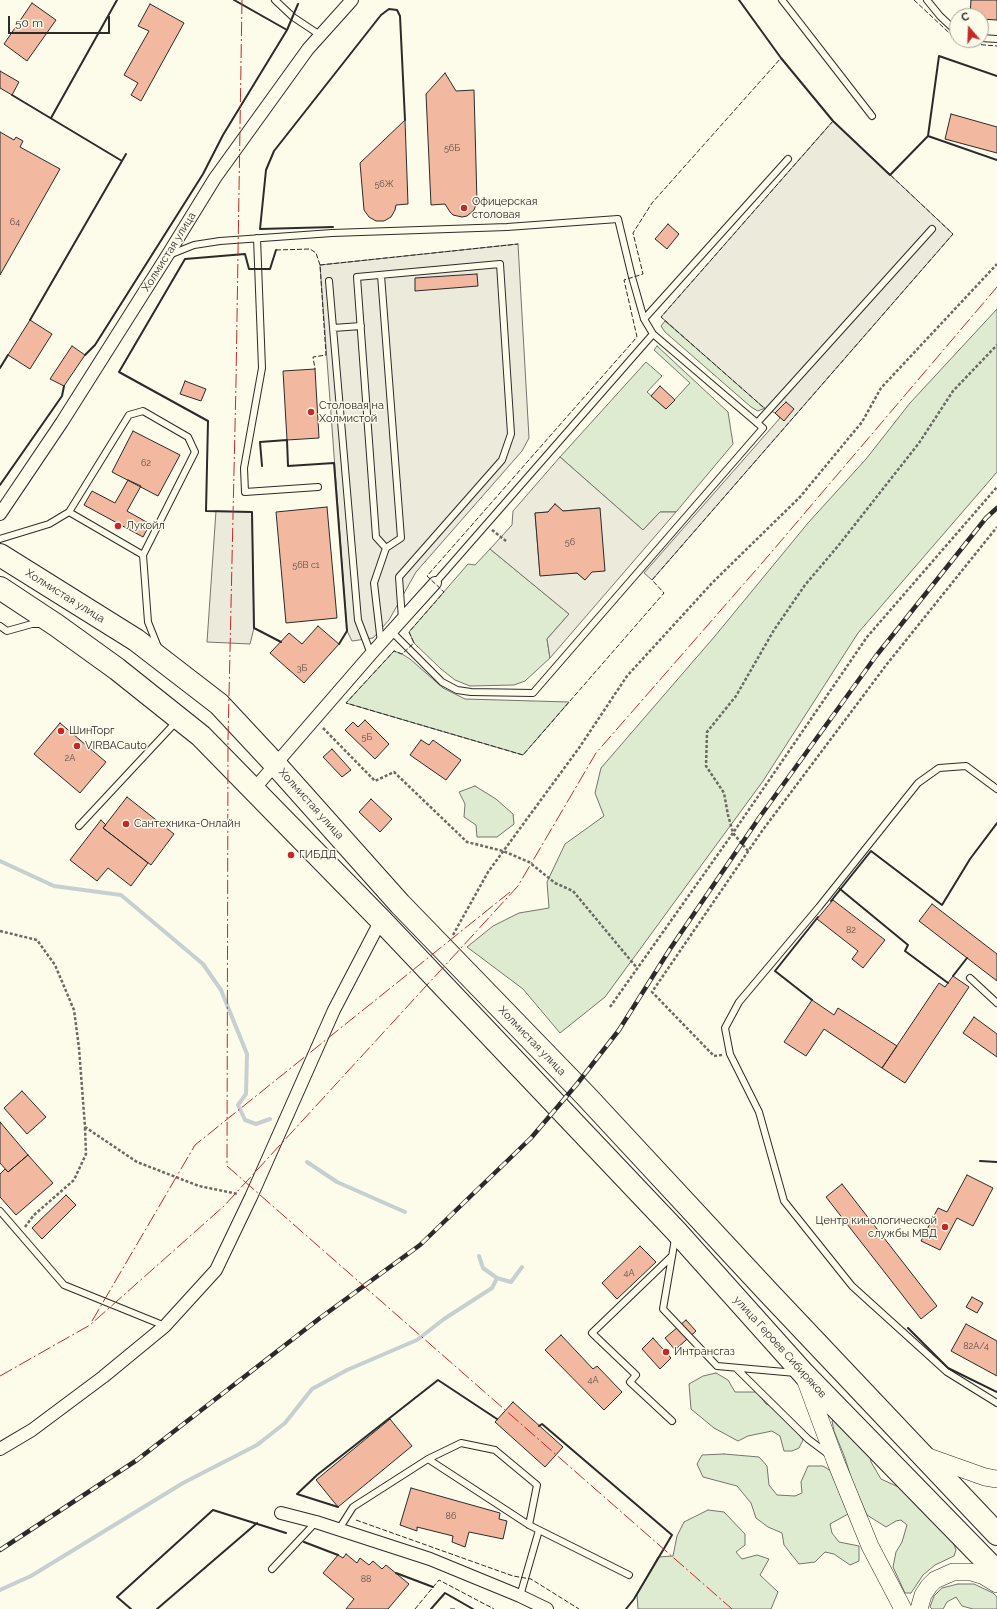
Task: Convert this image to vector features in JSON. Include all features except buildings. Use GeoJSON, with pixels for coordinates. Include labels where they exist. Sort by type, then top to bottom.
{"type":"FeatureCollection","features":[{"type":"Feature","properties":{"kind":"highway","name":"Холмистая улица"},"geometry":{"type":"LineString","coordinates":[[0,555],[136,640],[219,704],[275,764],[400,904],[586,1096],[922,1455]]}},
{"type":"Feature","properties":{"kind":"highway"},"geometry":{"type":"LineString","coordinates":[[0,588],[56,625],[117,669],[201,736],[381,920]]}},
{"type":"Feature","properties":{"kind":"highway","name":"улица Героев Сибиряков"},"geometry":{"type":"LineString","coordinates":[[381,920],[676,1231],[804,1374],[997,1572]]}},
{"type":"Feature","properties":{"kind":"highway"},"geometry":{"type":"LineString","coordinates":[[922,1455],[997,1534]]}},
{"type":"Feature","properties":{"kind":"street","name":"Холмистая улица"},"geometry":{"type":"LineString","coordinates":[[0,514],[62,422],[215,178],[308,49],[352,0]]}},
{"type":"Feature","properties":{"kind":"street"},"geometry":{"type":"LineString","coordinates":[[254,789],[371,654],[435,583]]}},
{"type":"Feature","properties":{"kind":"street"},"geometry":{"type":"LineString","coordinates":[[0,1449],[44,1422],[103,1377],[165,1326],[216,1270],[251,1197],[334,1010],[381,920]]}},
{"type":"Feature","properties":{"kind":"street"},"geometry":{"type":"LineString","coordinates":[[804,1374],[835,1460],[870,1546],[903,1609]]}},
{"type":"Feature","properties":{"kind":"street"},"geometry":{"type":"LineString","coordinates":[[922,1455],[984,1477],[997,1479]]}},
{"type":"Feature","properties":{"kind":"street"},"geometry":{"type":"LineString","coordinates":[[280,1512],[339,1529],[430,1559],[520,1596],[547,1609]]}},
{"type":"Feature","properties":{"kind":"street"},"geometry":{"type":"LineString","coordinates":[[919,1609],[923,1595],[929,1586],[935,1580],[948,1574],[971,1572],[984,1576],[997,1584]]}},
{"type":"Feature","properties":{"kind":"lane"},"geometry":{"type":"LineString","coordinates":[[275,0],[293,16],[320,35]]}},
{"type":"Feature","properties":{"kind":"lane"},"geometry":{"type":"LineString","coordinates":[[782,0],[872,116]]}},
{"type":"Feature","properties":{"kind":"lane"},"geometry":{"type":"LineString","coordinates":[[927,0],[949,24]]}},
{"type":"Feature","properties":{"kind":"lane"},"geometry":{"type":"LineString","coordinates":[[644,319],[788,159]]}},
{"type":"Feature","properties":{"kind":"lane"},"geometry":{"type":"LineString","coordinates":[[167,256],[194,246],[220,241],[332,233],[507,227],[618,219],[632,278],[644,319],[653,334],[763,428],[533,693],[471,692],[457,690],[442,682],[392,632]]}},
{"type":"Feature","properties":{"kind":"lane"},"geometry":{"type":"LineString","coordinates":[[757,423],[932,229]]}},
{"type":"Feature","properties":{"kind":"lane"},"geometry":{"type":"LineString","coordinates":[[257,238],[262,368],[244,468],[245,492],[318,487]]}},
{"type":"Feature","properties":{"kind":"lane"},"geometry":{"type":"LineString","coordinates":[[386,548],[376,537],[357,277],[500,264],[511,434],[502,460],[400,577],[402,621]]}},
{"type":"Feature","properties":{"kind":"lane"},"geometry":{"type":"LineString","coordinates":[[381,275],[401,538],[386,548],[374,583],[381,644]]}},
{"type":"Feature","properties":{"kind":"lane"},"geometry":{"type":"LineString","coordinates":[[329,281],[358,620],[371,654]]}},
{"type":"Feature","properties":{"kind":"lane"},"geometry":{"type":"LineString","coordinates":[[333,328],[361,326]]}},
{"type":"Feature","properties":{"kind":"lane"},"geometry":{"type":"LineString","coordinates":[[435,583],[653,334]]}},
{"type":"Feature","properties":{"kind":"lane"},"geometry":{"type":"LineString","coordinates":[[0,539],[49,524],[69,512],[129,415],[143,411],[188,437],[195,452],[143,555],[148,622],[164,662]]}},
{"type":"Feature","properties":{"kind":"lane"},"geometry":{"type":"LineString","coordinates":[[69,512],[143,555]]}},
{"type":"Feature","properties":{"kind":"lane"},"geometry":{"type":"LineString","coordinates":[[0,626],[7,631],[32,624],[56,625]]}},
{"type":"Feature","properties":{"kind":"lane"},"geometry":{"type":"LineString","coordinates":[[79,826],[179,718]]}},
{"type":"Feature","properties":{"kind":"lane"},"geometry":{"type":"LineString","coordinates":[[997,789],[966,766],[939,768],[918,783],[818,907],[738,1002],[724,1028],[730,1054],[759,1112],[784,1201],[852,1286],[947,1372],[997,1403]]}},
{"type":"Feature","properties":{"kind":"lane"},"geometry":{"type":"LineString","coordinates":[[970,978],[997,1003]]}},
{"type":"Feature","properties":{"kind":"lane"},"geometry":{"type":"LineString","coordinates":[[0,1211],[64,1285],[165,1326]]}},
{"type":"Feature","properties":{"kind":"lane"},"geometry":{"type":"LineString","coordinates":[[676,1231],[663,1309],[716,1366],[804,1374]]}},
{"type":"Feature","properties":{"kind":"lane"},"geometry":{"type":"LineString","coordinates":[[672,1256],[592,1333],[636,1375],[630,1382],[672,1420]]}},
{"type":"Feature","properties":{"kind":"lane"},"geometry":{"type":"LineString","coordinates":[[736,1368],[808,1439],[835,1460]]}},
{"type":"Feature","properties":{"kind":"lane"},"geometry":{"type":"LineString","coordinates":[[339,1529],[353,1507],[428,1459],[461,1443],[495,1450],[537,1485],[529,1525]]}},
{"type":"Feature","properties":{"kind":"lane"},"geometry":{"type":"LineString","coordinates":[[428,1459],[529,1525],[629,1575]]}},
{"type":"Feature","properties":{"kind":"lane"},"geometry":{"type":"LineString","coordinates":[[272,1569],[316,1522]]}},
{"type":"Feature","properties":{"kind":"lane"},"geometry":{"type":"LineString","coordinates":[[520,1596],[538,1530]]}},
{"type":"Feature","properties":{"kind":"path"},"geometry":{"type":"LineString","coordinates":[[444,951],[488,872],[579,748],[627,676],[713,582],[800,497],[862,422],[881,388],[997,264]]}},
{"type":"Feature","properties":{"kind":"path"},"geometry":{"type":"LineString","coordinates":[[748,851],[733,833],[724,793],[706,766],[706,732],[736,696],[774,630],[805,585],[838,546],[919,443],[953,391],[997,345]]}},
{"type":"Feature","properties":{"kind":"path"},"geometry":{"type":"LineString","coordinates":[[610,1007],[733,833],[867,637],[997,487]]}},
{"type":"Feature","properties":{"kind":"path"},"geometry":{"type":"LineString","coordinates":[[730,1054],[714,1056],[652,992],[748,851],[887,664],[997,527]]}},
{"type":"Feature","properties":{"kind":"path"},"geometry":{"type":"LineString","coordinates":[[314,719],[375,781],[394,772],[466,842],[503,851],[529,862],[555,883],[573,891],[637,968]]}},
{"type":"Feature","properties":{"kind":"path"},"geometry":{"type":"LineString","coordinates":[[0,931],[37,940],[55,965],[74,1010],[79,1048],[85,1127],[86,1154],[74,1180],[34,1215],[20,1234]]}},
{"type":"Feature","properties":{"kind":"path"},"geometry":{"type":"LineString","coordinates":[[85,1127],[137,1162],[199,1186],[251,1197]]}},
{"type":"Feature","properties":{"kind":"green space"},"geometry":{"type":"Polygon","coordinates":[[[997,309],[997,472],[858,633],[763,781],[605,997],[560,1033],[523,989],[467,947],[493,926],[519,913],[549,908],[547,882],[565,844],[604,816],[595,793],[601,768],[715,636],[808,523],[866,459],[910,403],[997,309]]]}},
{"type":"Feature","properties":{"kind":"green space"},"geometry":{"type":"Polygon","coordinates":[[[665,321],[765,408],[758,411],[751,407],[665,332],[661,326],[665,321]]]}},
{"type":"Feature","properties":{"kind":"green space"},"geometry":{"type":"Polygon","coordinates":[[[657,346],[728,412],[733,444],[676,512],[660,512],[643,530],[560,457],[646,362],[662,376],[647,392],[666,409],[690,383],[654,350],[657,346]]]}},
{"type":"Feature","properties":{"kind":"green space"},"geometry":{"type":"Polygon","coordinates":[[[490,549],[569,614],[547,639],[550,658],[525,681],[514,685],[470,686],[455,680],[441,669],[414,643],[409,632],[468,564],[475,565],[490,549]]]}},
{"type":"Feature","properties":{"kind":"green space"},"geometry":{"type":"Polygon","coordinates":[[[394,651],[410,659],[443,688],[465,699],[569,702],[523,755],[346,703],[394,651]]]}},
{"type":"Feature","properties":{"kind":"green space"},"geometry":{"type":"Polygon","coordinates":[[[475,786],[496,799],[513,814],[514,824],[497,837],[477,837],[476,825],[464,817],[465,804],[459,792],[475,786]]]}},
{"type":"Feature","properties":{"kind":"green space"},"geometry":{"type":"Polygon","coordinates":[[[716,1373],[728,1380],[735,1392],[757,1392],[766,1404],[774,1407],[795,1429],[803,1440],[799,1448],[792,1451],[784,1451],[780,1436],[772,1431],[748,1436],[738,1441],[714,1428],[691,1409],[689,1384],[703,1376],[716,1373]]]}},
{"type":"Feature","properties":{"kind":"green space"},"geometry":{"type":"Polygon","coordinates":[[[837,1417],[870,1452],[871,1462],[881,1479],[905,1490],[952,1539],[956,1550],[954,1556],[935,1565],[923,1575],[911,1593],[905,1593],[893,1567],[896,1552],[902,1542],[907,1525],[901,1520],[896,1521],[886,1527],[867,1515],[853,1484],[845,1458],[834,1431],[832,1421],[837,1417]]]}},
{"type":"Feature","properties":{"kind":"green space"},"geometry":{"type":"Polygon","coordinates":[[[724,1454],[759,1457],[767,1466],[769,1485],[777,1495],[795,1496],[802,1493],[801,1482],[808,1466],[823,1466],[839,1476],[850,1513],[830,1524],[832,1533],[839,1542],[859,1546],[859,1561],[850,1565],[834,1554],[825,1552],[815,1562],[799,1564],[784,1545],[782,1533],[768,1527],[756,1518],[751,1503],[737,1486],[703,1477],[697,1464],[702,1455],[724,1454]]]}},
{"type":"Feature","properties":{"kind":"green space"},"geometry":{"type":"Polygon","coordinates":[[[708,1510],[724,1512],[745,1534],[745,1545],[736,1552],[742,1559],[757,1555],[769,1559],[760,1575],[778,1592],[771,1609],[638,1609],[637,1594],[658,1557],[673,1556],[677,1536],[684,1522],[708,1510]]]}},
{"type":"Feature","properties":{"kind":"green space"},"geometry":{"type":"Polygon","coordinates":[[[958,1584],[974,1584],[993,1593],[997,1597],[997,1609],[973,1609],[962,1606],[956,1597],[947,1602],[943,1609],[932,1609],[930,1607],[934,1596],[942,1588],[958,1584]]]}},
{"type":"Feature","properties":{"kind":"shaded area"},"geometry":{"type":"Polygon","coordinates":[[[833,121],[953,234],[652,580],[644,573],[780,418],[775,413],[763,407],[661,317],[833,121]]]}},
{"type":"Feature","properties":{"kind":"shaded area"},"geometry":{"type":"Polygon","coordinates":[[[518,244],[529,438],[522,451],[416,572],[389,620],[373,638],[352,641],[347,631],[320,265],[518,244]]]}},
{"type":"Feature","properties":{"kind":"shaded area"},"geometry":{"type":"Polygon","coordinates":[[[560,457],[643,530],[660,512],[676,512],[550,658],[547,639],[569,614],[490,549],[512,525],[513,511],[560,457]],[[555,504],[548,512],[535,513],[540,575],[577,573],[585,580],[600,508],[563,511],[555,504]]]}},
{"type":"Feature","properties":{"kind":"shaded area"},"geometry":{"type":"Polygon","coordinates":[[[216,511],[252,512],[254,628],[250,644],[207,642],[216,511]]]}},
{"type":"Feature","properties":{"kind":"waterway"},"geometry":{"type":"LineString","coordinates":[[0,861],[54,886],[121,895],[203,964],[221,990],[247,1054],[246,1094],[238,1105],[245,1120],[256,1124],[270,1119]]}},
{"type":"Feature","properties":{"kind":"waterway"},"geometry":{"type":"LineString","coordinates":[[307,1162],[337,1182],[405,1212]]}},
{"type":"Feature","properties":{"kind":"waterway"},"geometry":{"type":"LineString","coordinates":[[479,1256],[483,1268],[497,1278],[511,1282],[522,1267]]}},
{"type":"Feature","properties":{"kind":"waterway"},"geometry":{"type":"LineString","coordinates":[[0,1590],[31,1576],[183,1483],[257,1445],[285,1423],[312,1389],[347,1370],[417,1340],[444,1319],[492,1288],[497,1278]]}},
{"type":"Feature","properties":{"kind":"railway"},"geometry":{"type":"LineString","coordinates":[[0,1550],[137,1460],[320,1318],[420,1245],[531,1138],[577,1084],[619,1030],[670,949],[759,818],[876,656],[986,518],[997,508]]}},
{"type":"Feature","properties":{"kind":"fence"},"geometry":{"type":"LineString","coordinates":[[914,0],[960,43],[997,46]]}},
{"type":"Feature","properties":{"kind":"fence"},"geometry":{"type":"LineString","coordinates":[[781,58],[833,121],[953,234],[652,580],[664,593],[523,755],[346,703],[394,651],[402,654],[414,643],[409,632],[444,592],[427,576],[637,337],[624,280],[643,274],[633,233],[652,203],[781,58]]}},
{"type":"Feature","properties":{"kind":"fence"},"geometry":{"type":"LineString","coordinates":[[763,407],[661,317],[833,121]]}},
{"type":"Feature","properties":{"kind":"fence"},"geometry":{"type":"LineString","coordinates":[[320,265],[518,244]]}},
{"type":"Feature","properties":{"kind":"fence"},"geometry":{"type":"LineString","coordinates":[[276,250],[310,249],[316,253],[320,265],[326,355],[313,357],[315,369]]}},
{"type":"Feature","properties":{"kind":"fence"},"geometry":{"type":"LineString","coordinates":[[356,1520],[513,1576],[531,1579],[579,1609]]}},
{"type":"Feature","properties":{"kind":"fence"},"geometry":{"type":"LineString","coordinates":[[415,1609],[439,1580],[494,1609]]}},
{"type":"Feature","properties":{"kind":"fence"},"geometry":{"type":"LineString","coordinates":[[450,1609],[456,1609]]}},
{"type":"Feature","properties":{"kind":"wall"},"geometry":{"type":"LineString","coordinates":[[51,118],[117,0]]}},
{"type":"Feature","properties":{"kind":"wall"},"geometry":{"type":"LineString","coordinates":[[85,355],[95,345],[203,174],[223,135],[287,30],[234,0]]}},
{"type":"Feature","properties":{"kind":"wall"},"geometry":{"type":"LineString","coordinates":[[739,0],[781,58],[833,121],[890,175],[928,136],[997,160]]}},
{"type":"Feature","properties":{"kind":"wall"},"geometry":{"type":"LineString","coordinates":[[287,30],[298,4]]}},
{"type":"Feature","properties":{"kind":"wall"},"geometry":{"type":"LineString","coordinates":[[333,227],[260,229],[266,170],[274,151],[381,15],[389,9],[397,10],[400,16],[405,120]]}},
{"type":"Feature","properties":{"kind":"wall"},"geometry":{"type":"LineString","coordinates":[[928,136],[939,56],[997,76]]}},
{"type":"Feature","properties":{"kind":"wall"},"geometry":{"type":"LineString","coordinates":[[12,95],[122,161]]}},
{"type":"Feature","properties":{"kind":"wall"},"geometry":{"type":"LineString","coordinates":[[30,320],[126,154]]}},
{"type":"Feature","properties":{"kind":"wall"},"geometry":{"type":"LineString","coordinates":[[276,250],[270,269],[249,269],[245,254],[185,259],[119,372],[208,421],[206,511],[252,512],[254,628],[281,642]]}},
{"type":"Feature","properties":{"kind":"wall"},"geometry":{"type":"LineString","coordinates":[[0,368],[8,355]]}},
{"type":"Feature","properties":{"kind":"wall"},"geometry":{"type":"LineString","coordinates":[[0,485],[62,396],[64,386]]}},
{"type":"Feature","properties":{"kind":"wall"},"geometry":{"type":"LineString","coordinates":[[262,466],[260,442],[287,440],[288,466],[334,463],[347,631],[339,644]]}},
{"type":"Feature","properties":{"kind":"wall"},"geometry":{"type":"LineString","coordinates":[[831,901],[871,851],[942,905],[970,859],[997,823]]}},
{"type":"Feature","properties":{"kind":"wall"},"geometry":{"type":"LineString","coordinates":[[840,889],[908,945],[905,951],[948,983]]}},
{"type":"Feature","properties":{"kind":"wall"},"geometry":{"type":"LineString","coordinates":[[812,1000],[775,971],[818,917]]}},
{"type":"Feature","properties":{"kind":"wall"},"geometry":{"type":"LineString","coordinates":[[953,976],[967,958]]}},
{"type":"Feature","properties":{"kind":"wall"},"geometry":{"type":"LineString","coordinates":[[980,1161],[997,1162]]}},
{"type":"Feature","properties":{"kind":"wall"},"geometry":{"type":"LineString","coordinates":[[908,1328],[948,1368],[997,1392]]}},
{"type":"Feature","properties":{"kind":"wall"},"geometry":{"type":"LineString","coordinates":[[338,1507],[297,1494],[317,1475],[438,1380],[497,1419]]}},
{"type":"Feature","properties":{"kind":"wall"},"geometry":{"type":"LineString","coordinates":[[539,1426],[542,1424],[672,1535],[634,1599],[626,1609]]}},
{"type":"Feature","properties":{"kind":"wall"},"geometry":{"type":"LineString","coordinates":[[131,1609],[117,1597],[213,1510],[286,1533]]}},
{"type":"Feature","properties":{"kind":"wall"},"geometry":{"type":"LineString","coordinates":[[157,1609],[257,1523]]}},
{"type":"Feature","properties":{"kind":"wall"},"geometry":{"type":"LineString","coordinates":[[304,1542],[338,1555]]}},
{"type":"Feature","properties":{"kind":"wall"},"geometry":{"type":"LineString","coordinates":[[396,1573],[433,1587]]}},
{"type":"Feature","properties":{"kind":"wall"},"geometry":{"type":"LineString","coordinates":[[431,1609],[445,1593],[473,1609]]}},
{"type":"Feature","properties":{"kind":"power"},"geometry":{"type":"LineString","coordinates":[[242,0],[236,382],[228,740],[227,1166],[732,1609]]}},
{"type":"Feature","properties":{"kind":"power"},"geometry":{"type":"LineString","coordinates":[[0,1376],[90,1325],[224,1206],[518,886],[596,753],[769,555],[997,287]]}},
{"type":"Feature","properties":{"kind":"power"},"geometry":{"type":"LineString","coordinates":[[92,1321],[195,1145],[510,892]]}},
{"type":"Feature","properties":{"kind":"place","name":"Офицерская столовая"},"geometry":{"type":"Point","coordinates":[464,208]}},
{"type":"Feature","properties":{"kind":"place","name":"Столовая на Холмистой"},"geometry":{"type":"Point","coordinates":[311,412]}},
{"type":"Feature","properties":{"kind":"place","name":"Лукойл"},"geometry":{"type":"Point","coordinates":[118,526]}},
{"type":"Feature","properties":{"kind":"place","name":"ШинТорг"},"geometry":{"type":"Point","coordinates":[61,731]}},
{"type":"Feature","properties":{"kind":"place","name":"VIRBACauto"},"geometry":{"type":"Point","coordinates":[77,746]}},
{"type":"Feature","properties":{"kind":"place","name":"Сантехника-Онлайн"},"geometry":{"type":"Point","coordinates":[126,824]}},
{"type":"Feature","properties":{"kind":"place","name":"ГИБДД"},"geometry":{"type":"Point","coordinates":[291,855]}},
{"type":"Feature","properties":{"kind":"place","name":"Центр кинологической службы МВД"},"geometry":{"type":"Point","coordinates":[945,1227]}},
{"type":"Feature","properties":{"kind":"place","name":"Интрансгаз"},"geometry":{"type":"Point","coordinates":[666,1352]}}]}
